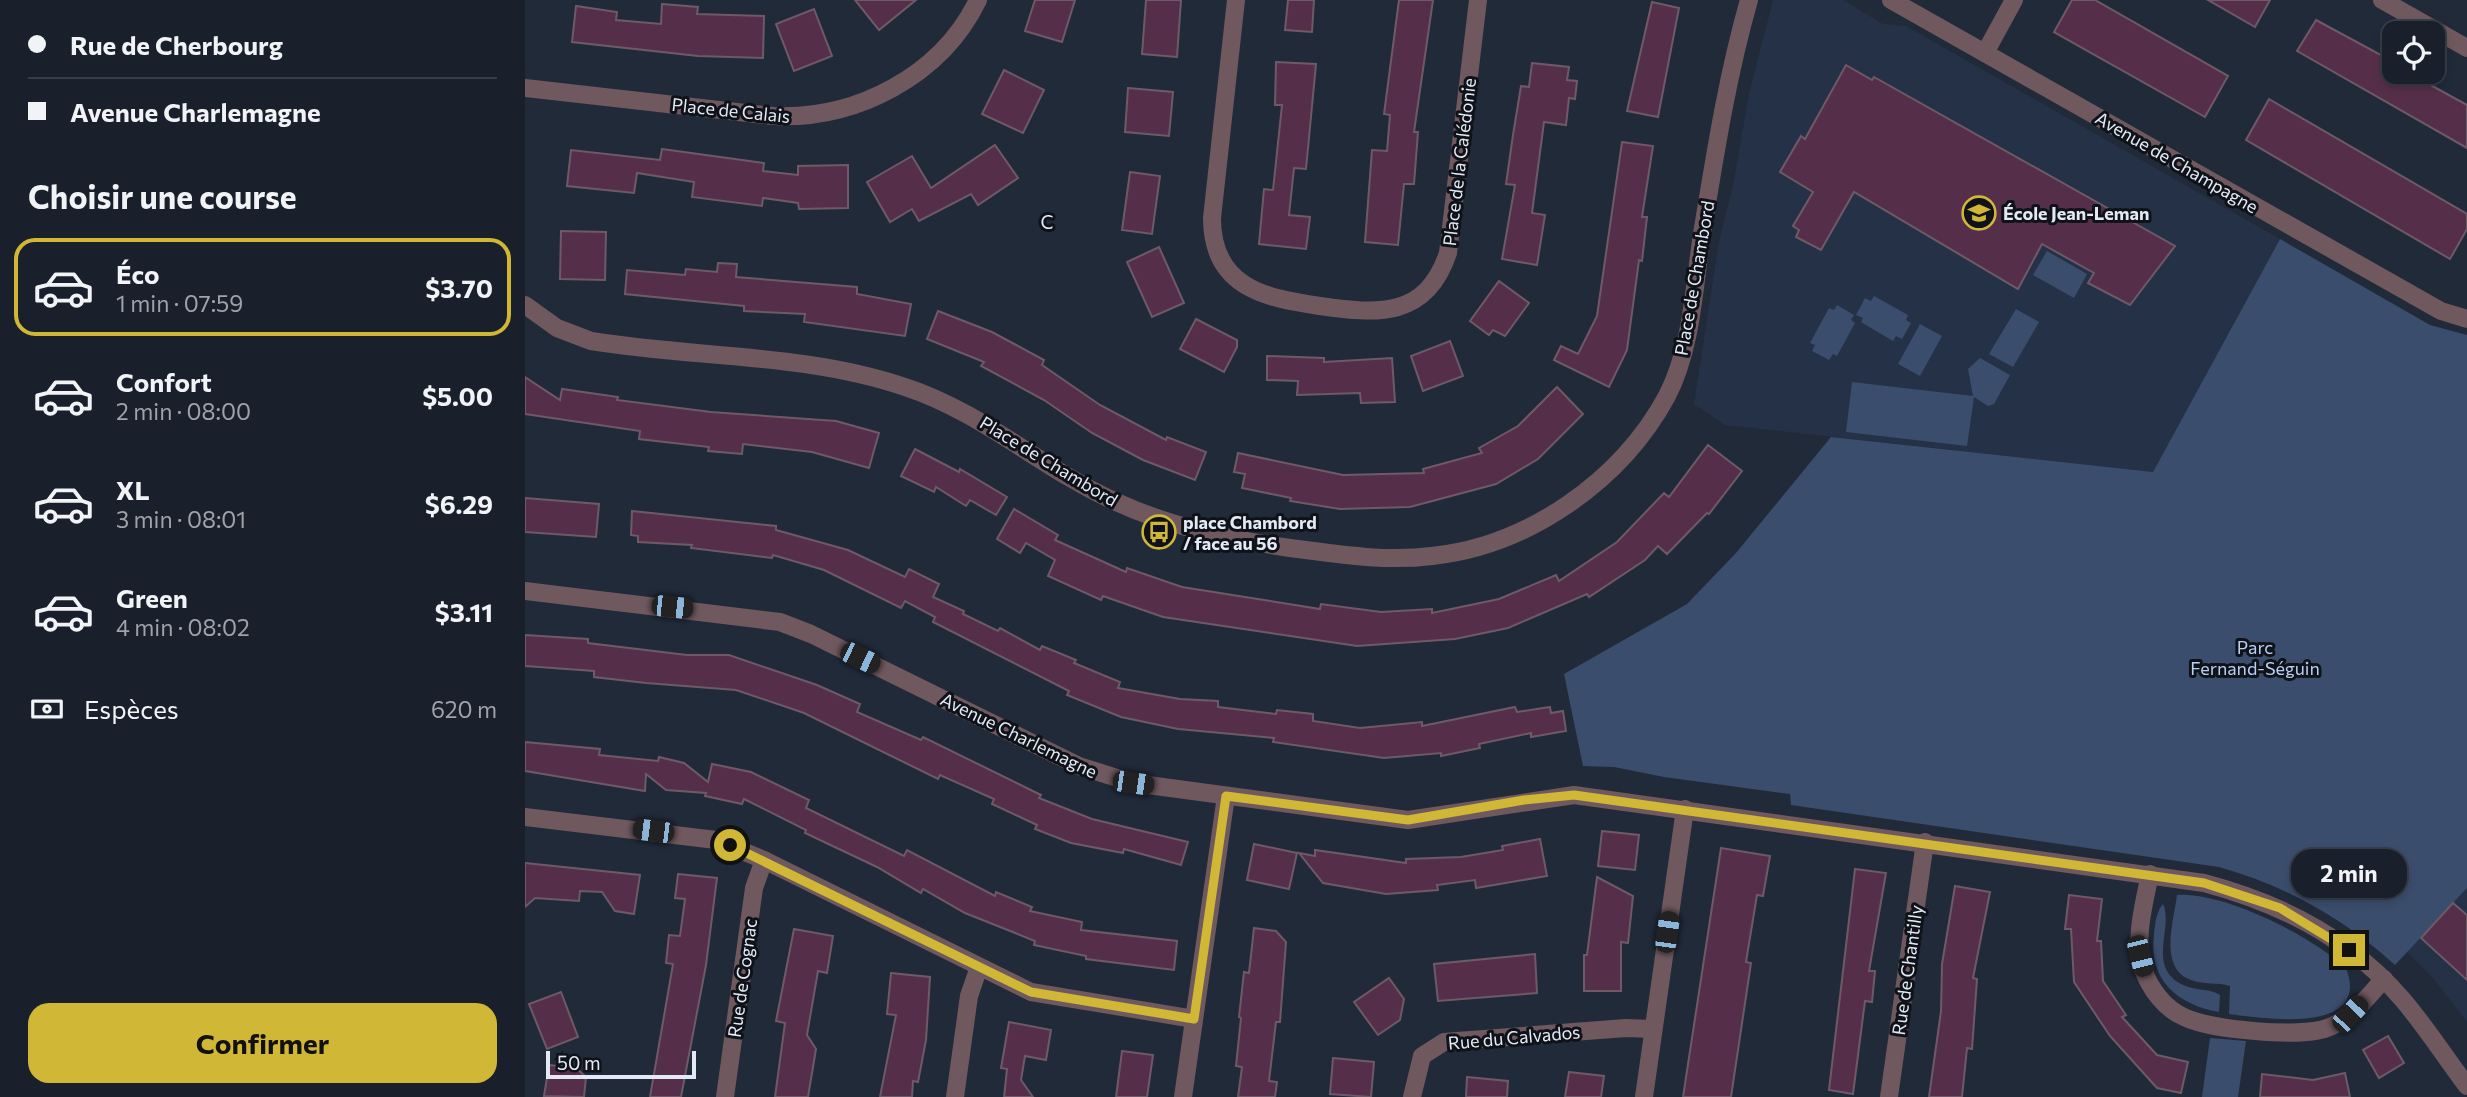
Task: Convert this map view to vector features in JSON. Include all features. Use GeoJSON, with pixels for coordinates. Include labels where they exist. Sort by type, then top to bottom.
{"type":"FeatureCollection","features":[{"type":"Feature","properties":{"kind":"street","name":"Place de Calais"},"geometry":{"type":"LineString","coordinates":[[525,88],[773,116],[797,117],[840,111],[900,84],[932,59],[958,32],[978,0]]}},
{"type":"Feature","properties":{"kind":"street","name":"Place de la Calédonie"},"geometry":{"type":"LineString","coordinates":[[1236,0],[1212,218],[1212,231],[1221,259],[1241,284],[1269,297],[1375,313],[1405,306],[1421,295],[1432,284],[1445,261],[1452,228],[1478,0]]}},
{"type":"Feature","properties":{"kind":"street","name":"Place de Chambord"},"geometry":{"type":"LineString","coordinates":[[525,305],[557,328],[591,341],[831,369],[909,388],[974,416],[1059,472],[1109,499],[1190,529],[1259,543],[1368,557],[1418,558],[1458,552],[1515,534],[1572,501],[1631,446],[1668,394],[1687,332],[1726,93],[1749,0]]}},
{"type":"Feature","properties":{"kind":"street","name":"Avenue de Champagne"},"geometry":{"type":"LineString","coordinates":[[1891,0],[2441,311],[2467,319]]}},
{"type":"Feature","properties":{"kind":"street"},"geometry":{"type":"LineString","coordinates":[[1985,53],[2014,0]]}},
{"type":"Feature","properties":{"kind":"street"},"geometry":{"type":"LineString","coordinates":[[2382,0],[2467,48]]}},
{"type":"Feature","properties":{"kind":"street","name":"Avenue Charlemagne"},"geometry":{"type":"LineString","coordinates":[[525,591],[780,622],[811,634],[1092,772],[1133,783],[1408,820],[1561,795],[1925,842],[2150,874],[2231,890],[2280,908],[2327,934],[2383,979],[2420,1021],[2467,1086]]}},
{"type":"Feature","properties":{"kind":"street"},"geometry":{"type":"LineString","coordinates":[[1183,1097],[1226,796]]}},
{"type":"Feature","properties":{"kind":"street"},"geometry":{"type":"LineString","coordinates":[[1644,1097],[1685,809]]}},
{"type":"Feature","properties":{"kind":"street"},"geometry":{"type":"LineString","coordinates":[[525,817],[704,837],[764,860],[979,967],[1042,995],[1194,1019]]}},
{"type":"Feature","properties":{"kind":"street","name":"Rue de Chantilly"},"geometry":{"type":"LineString","coordinates":[[1889,1097],[1925,842]]}},
{"type":"Feature","properties":{"kind":"street","name":"Rue de Cognac"},"geometry":{"type":"LineString","coordinates":[[725,1097],[754,888],[764,860]]}},
{"type":"Feature","properties":{"kind":"street"},"geometry":{"type":"LineString","coordinates":[[2150,874],[2141,924],[2140,956],[2144,971],[2160,998],[2185,1018],[2284,1033],[2313,1032],[2341,1021],[2383,979]]}},
{"type":"Feature","properties":{"kind":"street"},"geometry":{"type":"LineString","coordinates":[[955,1097],[969,996],[979,967]]}},
{"type":"Feature","properties":{"kind":"street","name":"Rue du Calvados"},"geometry":{"type":"LineString","coordinates":[[1412,1097],[1422,1056],[1444,1042],[1626,1028],[1653,1029]]}},
{"type":"Feature","properties":{"kind":"shaded area","name":"École Jean-Leman"},"geometry":{"type":"Polygon","coordinates":[[[1773,0],[1843,0],[1883,24],[1906,26],[2280,239],[2153,472],[1725,425],[1694,404],[1719,241],[1733,186],[1749,94],[1773,0]]]}},
{"type":"Feature","properties":{"kind":"shaded area"},"geometry":{"type":"Polygon","coordinates":[[[2467,888],[2467,1022],[2433,978],[2407,952],[2467,888]]]}},
{"type":"Feature","properties":{"kind":"green space","name":"Parc Fernand-Séguin"},"geometry":{"type":"Polygon","coordinates":[[[2280,239],[2430,325],[2467,335],[2467,888],[2395,965],[2355,933],[2313,906],[2267,884],[2219,867],[1791,805],[1790,794],[1664,777],[1614,767],[1583,766],[1564,674],[1687,604],[1736,553],[1831,437],[2153,472],[2280,239]]]}},
{"type":"Feature","properties":{"kind":"green space"},"geometry":{"type":"Polygon","coordinates":[[[2047,251],[2087,274],[2074,298],[2033,275],[2047,251]]]}},
{"type":"Feature","properties":{"kind":"green space"},"geometry":{"type":"Polygon","coordinates":[[[1874,296],[1908,315],[1906,320],[1911,323],[1902,339],[1896,336],[1893,341],[1861,322],[1863,318],[1856,315],[1865,298],[1871,301],[1874,296]]]}},
{"type":"Feature","properties":{"kind":"green space"},"geometry":{"type":"Polygon","coordinates":[[[1837,305],[1854,315],[1851,320],[1855,323],[1837,356],[1833,354],[1829,360],[1812,351],[1815,345],[1810,343],[1829,308],[1834,310],[1837,305]]]}},
{"type":"Feature","properties":{"kind":"green space"},"geometry":{"type":"Polygon","coordinates":[[[2016,309],[2039,322],[2013,367],[1989,354],[2016,309]]]}},
{"type":"Feature","properties":{"kind":"green space"},"geometry":{"type":"Polygon","coordinates":[[[1920,324],[1942,336],[1920,376],[1898,364],[1920,324]]]}},
{"type":"Feature","properties":{"kind":"green space"},"geometry":{"type":"Polygon","coordinates":[[[1980,358],[2010,375],[1994,404],[1988,406],[1974,397],[1967,446],[1846,432],[1852,382],[1973,396],[1968,369],[1980,358]]]}},
{"type":"Feature","properties":{"kind":"green space"},"geometry":{"type":"Polygon","coordinates":[[[2177,895],[2197,896],[2242,908],[2312,943],[2346,968],[2350,990],[2343,1004],[2329,1013],[2310,1018],[2265,1018],[2229,1014],[2230,986],[2191,980],[2181,974],[2174,965],[2171,930],[2177,895]]]}},
{"type":"Feature","properties":{"kind":"green space"},"geometry":{"type":"Polygon","coordinates":[[[2163,904],[2166,924],[2163,958],[2166,968],[2172,977],[2183,985],[2220,995],[2219,1012],[2204,1009],[2179,996],[2161,977],[2153,951],[2156,918],[2163,904]]]}},
{"type":"Feature","properties":{"kind":"green space"},"geometry":{"type":"Polygon","coordinates":[[[2210,1038],[2246,1041],[2238,1097],[2202,1097],[2210,1038]]]}},
{"type":"Feature","properties":{"kind":"building"},"geometry":{"type":"Polygon","coordinates":[[[855,0],[916,0],[879,30],[855,0]]]}},
{"type":"Feature","properties":{"kind":"building"},"geometry":{"type":"Polygon","coordinates":[[[1035,0],[1075,0],[1062,42],[1025,31],[1035,0]]]}},
{"type":"Feature","properties":{"kind":"building"},"geometry":{"type":"Polygon","coordinates":[[[1146,0],[1181,0],[1177,57],[1142,54],[1146,0]]]}},
{"type":"Feature","properties":{"kind":"building"},"geometry":{"type":"Polygon","coordinates":[[[1288,0],[1314,0],[1312,32],[1285,30],[1288,0]]]}},
{"type":"Feature","properties":{"kind":"building"},"geometry":{"type":"Polygon","coordinates":[[[1399,0],[1433,0],[1414,132],[1418,132],[1414,184],[1404,184],[1398,245],[1365,242],[1372,150],[1387,151],[1390,115],[1384,114],[1399,0]]]}},
{"type":"Feature","properties":{"kind":"building"},"geometry":{"type":"Polygon","coordinates":[[[2072,0],[2095,0],[2228,76],[2205,117],[2054,32],[2072,0]]]}},
{"type":"Feature","properties":{"kind":"building"},"geometry":{"type":"Polygon","coordinates":[[[2208,0],[2270,0],[2255,27],[2208,0]]]}},
{"type":"Feature","properties":{"kind":"building"},"geometry":{"type":"Polygon","coordinates":[[[1652,2],[1679,8],[1658,117],[1627,111],[1652,2]]]}},
{"type":"Feature","properties":{"kind":"building"},"geometry":{"type":"Polygon","coordinates":[[[662,4],[698,7],[697,14],[764,16],[763,58],[698,56],[572,42],[576,6],[617,12],[616,20],[661,24],[662,4]]]}},
{"type":"Feature","properties":{"kind":"building"},"geometry":{"type":"Polygon","coordinates":[[[814,9],[832,56],[794,71],[776,24],[814,9]]]}},
{"type":"Feature","properties":{"kind":"building"},"geometry":{"type":"Polygon","coordinates":[[[2316,20],[2382,56],[2382,84],[2429,84],[2467,105],[2467,148],[2297,51],[2316,20]]]}},
{"type":"Feature","properties":{"kind":"building"},"geometry":{"type":"Polygon","coordinates":[[[1276,62],[1316,64],[1306,169],[1294,168],[1289,215],[1310,217],[1306,249],[1259,244],[1264,189],[1273,190],[1282,105],[1275,105],[1276,62]]]}},
{"type":"Feature","properties":{"kind":"building"},"geometry":{"type":"Polygon","coordinates":[[[1532,63],[1569,67],[1567,80],[1577,81],[1575,99],[1569,98],[1566,125],[1544,122],[1532,213],[1545,215],[1537,265],[1502,259],[1515,185],[1506,184],[1513,135],[1521,86],[1529,87],[1532,63]]]}},
{"type":"Feature","properties":{"kind":"building"},"geometry":{"type":"Polygon","coordinates":[[[1846,65],[1872,80],[1874,77],[2175,246],[2130,305],[2088,283],[2094,273],[2042,244],[2018,289],[1854,192],[1821,250],[1796,237],[1799,230],[1793,226],[1813,192],[1780,172],[1801,136],[1805,139],[1846,65]]]}},
{"type":"Feature","properties":{"kind":"building"},"geometry":{"type":"Polygon","coordinates":[[[1004,70],[1044,90],[1023,133],[982,114],[1004,70]]]}},
{"type":"Feature","properties":{"kind":"building"},"geometry":{"type":"Polygon","coordinates":[[[1128,88],[1173,92],[1169,136],[1125,132],[1128,88]]]}},
{"type":"Feature","properties":{"kind":"building"},"geometry":{"type":"Polygon","coordinates":[[[2269,99],[2467,214],[2467,229],[2450,259],[2246,140],[2269,99]]]}},
{"type":"Feature","properties":{"kind":"building"},"geometry":{"type":"Polygon","coordinates":[[[1622,142],[1653,146],[1642,217],[1647,217],[1642,261],[1639,260],[1627,350],[1609,387],[1554,360],[1561,346],[1578,354],[1597,316],[1622,142]]]}},
{"type":"Feature","properties":{"kind":"building"},"geometry":{"type":"Polygon","coordinates":[[[995,145],[1018,178],[978,205],[971,194],[919,221],[912,209],[890,222],[867,182],[912,156],[931,188],[995,145]]]}},
{"type":"Feature","properties":{"kind":"building"},"geometry":{"type":"Polygon","coordinates":[[[662,149],[764,163],[763,171],[798,175],[798,166],[848,165],[848,208],[799,209],[798,203],[763,198],[762,206],[692,197],[694,182],[637,173],[634,193],[567,186],[571,150],[660,160],[662,149]]]}},
{"type":"Feature","properties":{"kind":"building"},"geometry":{"type":"Polygon","coordinates":[[[1130,172],[1160,176],[1152,234],[1122,230],[1130,172]]]}},
{"type":"Feature","properties":{"kind":"building"},"geometry":{"type":"Polygon","coordinates":[[[561,231],[606,232],[605,280],[560,279],[561,231]]]}},
{"type":"Feature","properties":{"kind":"building"},"geometry":{"type":"Polygon","coordinates":[[[1159,247],[1184,303],[1152,317],[1127,262],[1159,247]]]}},
{"type":"Feature","properties":{"kind":"building"},"geometry":{"type":"Polygon","coordinates":[[[718,263],[737,264],[736,277],[857,287],[857,294],[911,304],[905,336],[804,322],[805,314],[744,311],[744,306],[625,294],[627,270],[685,275],[686,269],[717,272],[718,263]]]}},
{"type":"Feature","properties":{"kind":"building"},"geometry":{"type":"Polygon","coordinates":[[[1499,281],[1529,303],[1505,336],[1493,330],[1489,335],[1470,321],[1499,281]]]}},
{"type":"Feature","properties":{"kind":"building"},"geometry":{"type":"Polygon","coordinates":[[[938,311],[992,332],[1044,360],[1042,365],[1100,405],[1166,440],[1167,437],[1206,452],[1195,480],[1143,460],[1092,433],[1044,400],[981,366],[984,362],[927,339],[938,311]]]}},
{"type":"Feature","properties":{"kind":"building"},"geometry":{"type":"Polygon","coordinates":[[[1196,319],[1237,340],[1237,347],[1224,372],[1180,349],[1196,319]]]}},
{"type":"Feature","properties":{"kind":"building"},"geometry":{"type":"Polygon","coordinates":[[[1450,341],[1463,376],[1423,391],[1411,356],[1450,341]]]}},
{"type":"Feature","properties":{"kind":"building"},"geometry":{"type":"Polygon","coordinates":[[[1267,356],[1324,358],[1324,362],[1392,358],[1395,402],[1361,403],[1360,393],[1297,395],[1298,381],[1267,380],[1267,356]]]}},
{"type":"Feature","properties":{"kind":"building"},"geometry":{"type":"Polygon","coordinates":[[[525,377],[560,400],[562,389],[618,397],[617,400],[711,412],[836,421],[879,433],[869,468],[812,452],[743,444],[742,454],[708,451],[709,447],[639,439],[640,431],[525,414],[525,377]]]}},
{"type":"Feature","properties":{"kind":"building"},"geometry":{"type":"Polygon","coordinates":[[[1557,387],[1583,414],[1538,459],[1496,484],[1410,507],[1340,509],[1290,501],[1291,498],[1242,488],[1245,474],[1234,472],[1238,453],[1343,475],[1424,473],[1423,469],[1482,453],[1479,448],[1518,426],[1557,387]]]}},
{"type":"Feature","properties":{"kind":"building"},"geometry":{"type":"Polygon","coordinates":[[[1708,445],[1742,471],[1709,514],[1707,513],[1667,554],[1658,546],[1645,560],[1589,597],[1587,594],[1508,628],[1455,639],[1357,646],[1163,617],[1103,596],[1101,600],[1048,576],[1055,560],[1026,543],[1020,553],[997,539],[1014,509],[1058,535],[1055,540],[1126,572],[1127,568],[1182,587],[1320,609],[1321,604],[1381,612],[1432,609],[1432,613],[1499,599],[1556,575],[1559,581],[1617,542],[1664,493],[1669,497],[1708,445]]]}},
{"type":"Feature","properties":{"kind":"building"},"geometry":{"type":"Polygon","coordinates":[[[915,449],[959,472],[960,469],[1007,497],[996,515],[970,500],[966,506],[936,487],[934,492],[901,476],[915,449]]]}},
{"type":"Feature","properties":{"kind":"building"},"geometry":{"type":"Polygon","coordinates":[[[525,498],[599,504],[596,537],[525,532],[525,498]]]}},
{"type":"Feature","properties":{"kind":"building"},"geometry":{"type":"Polygon","coordinates":[[[632,511],[776,526],[776,530],[848,550],[905,577],[909,569],[939,584],[933,597],[1040,650],[1042,646],[1076,660],[1074,663],[1120,682],[1118,688],[1180,699],[1218,701],[1218,707],[1276,714],[1277,710],[1313,714],[1313,721],[1360,728],[1422,722],[1422,726],[1515,707],[1517,712],[1550,707],[1551,713],[1563,711],[1566,731],[1531,737],[1531,733],[1479,744],[1480,748],[1441,756],[1441,753],[1384,758],[1273,742],[1274,738],[1178,729],[1121,717],[1067,695],[1069,691],[933,622],[935,617],[905,601],[901,608],[824,570],[773,555],[772,558],[691,548],[692,545],[638,542],[638,536],[631,535],[632,511]]]}},
{"type":"Feature","properties":{"kind":"building"},"geometry":{"type":"Polygon","coordinates":[[[525,635],[588,639],[588,643],[687,655],[729,655],[817,685],[860,704],[857,712],[921,740],[923,737],[1041,795],[1039,798],[1092,819],[1188,842],[1181,865],[1124,849],[1123,853],[1071,843],[1035,829],[1037,825],[992,804],[994,799],[940,775],[938,779],[804,713],[736,690],[646,683],[594,677],[594,671],[525,666],[525,635]]]}},
{"type":"Feature","properties":{"kind":"building"},"geometry":{"type":"Polygon","coordinates":[[[525,742],[600,749],[599,755],[658,761],[659,757],[684,763],[708,782],[712,764],[751,772],[809,800],[806,808],[904,856],[907,850],[995,896],[996,892],[1032,907],[1030,911],[1082,922],[1081,930],[1177,941],[1174,970],[1086,959],[1086,956],[1034,945],[1035,941],[965,913],[923,889],[921,893],[877,867],[805,833],[806,830],[744,799],[742,804],[705,796],[706,793],[666,790],[646,774],[645,791],[525,771],[525,742]]]}},
{"type":"Feature","properties":{"kind":"building"},"geometry":{"type":"Polygon","coordinates":[[[1602,831],[1639,835],[1635,870],[1598,866],[1602,831]]]}},
{"type":"Feature","properties":{"kind":"building"},"geometry":{"type":"Polygon","coordinates":[[[1540,839],[1547,876],[1476,888],[1475,880],[1437,885],[1438,890],[1386,894],[1323,883],[1299,853],[1315,856],[1315,850],[1406,863],[1406,859],[1461,857],[1503,850],[1502,846],[1540,839]]]}},
{"type":"Feature","properties":{"kind":"building"},"geometry":{"type":"Polygon","coordinates":[[[1254,844],[1297,853],[1289,889],[1247,880],[1254,844]]]}},
{"type":"Feature","properties":{"kind":"building"},"geometry":{"type":"Polygon","coordinates":[[[1721,848],[1770,856],[1763,896],[1757,895],[1746,962],[1751,963],[1731,1097],[1683,1097],[1721,848]]]}},
{"type":"Feature","properties":{"kind":"building"},"geometry":{"type":"Polygon","coordinates":[[[525,863],[640,875],[634,914],[615,911],[602,892],[580,891],[579,901],[535,898],[525,907],[525,863]]]}},
{"type":"Feature","properties":{"kind":"building"},"geometry":{"type":"Polygon","coordinates":[[[1855,869],[1886,873],[1869,971],[1875,971],[1872,1002],[1865,1001],[1853,1094],[1829,1090],[1855,869]]]}},
{"type":"Feature","properties":{"kind":"building"},"geometry":{"type":"Polygon","coordinates":[[[678,874],[717,878],[706,965],[681,1097],[650,1097],[673,964],[666,963],[669,935],[680,936],[685,899],[675,898],[678,874]]]}},
{"type":"Feature","properties":{"kind":"building"},"geometry":{"type":"Polygon","coordinates":[[[1597,877],[1633,896],[1628,943],[1621,942],[1621,991],[1584,991],[1584,955],[1587,955],[1597,877]]]}},
{"type":"Feature","properties":{"kind":"building"},"geometry":{"type":"Polygon","coordinates":[[[1955,886],[1990,892],[1973,978],[1977,979],[1972,1049],[1967,1048],[1962,1097],[1929,1097],[1941,1011],[1942,964],[1955,886]]]}},
{"type":"Feature","properties":{"kind":"building"},"geometry":{"type":"Polygon","coordinates":[[[2069,895],[2102,899],[2097,941],[2101,941],[2103,981],[2126,1015],[2122,1017],[2157,1055],[2188,1062],[2181,1093],[2157,1088],[2110,1036],[2074,982],[2071,929],[2065,929],[2069,895]]]}},
{"type":"Feature","properties":{"kind":"building"},"geometry":{"type":"Polygon","coordinates":[[[2453,903],[2467,915],[2467,980],[2421,938],[2453,903]]]}},
{"type":"Feature","properties":{"kind":"building"},"geometry":{"type":"Polygon","coordinates":[[[1254,928],[1276,931],[1286,942],[1280,1022],[1276,1022],[1269,1081],[1277,1082],[1275,1097],[1238,1097],[1242,1067],[1236,1066],[1239,1017],[1244,972],[1249,973],[1254,928]]]}},
{"type":"Feature","properties":{"kind":"building"},"geometry":{"type":"Polygon","coordinates":[[[794,929],[833,936],[827,973],[818,971],[807,1035],[816,1049],[808,1097],[775,1097],[785,1023],[776,1021],[794,929]]]}},
{"type":"Feature","properties":{"kind":"building"},"geometry":{"type":"Polygon","coordinates":[[[1535,954],[1537,993],[1438,1001],[1434,964],[1535,954]]]}},
{"type":"Feature","properties":{"kind":"building"},"geometry":{"type":"Polygon","coordinates":[[[891,973],[930,977],[926,1040],[918,1082],[913,1081],[912,1097],[880,1097],[896,1015],[887,1014],[891,973]]]}},
{"type":"Feature","properties":{"kind":"building"},"geometry":{"type":"Polygon","coordinates":[[[1389,978],[1404,999],[1400,1020],[1378,1035],[1354,1002],[1389,978]]]}},
{"type":"Feature","properties":{"kind":"building"},"geometry":{"type":"Polygon","coordinates":[[[561,992],[578,1037],[547,1049],[529,1004],[561,992]]]}},
{"type":"Feature","properties":{"kind":"building"},"geometry":{"type":"Polygon","coordinates":[[[1009,1022],[1051,1030],[1046,1060],[1025,1056],[1021,1080],[1033,1097],[1004,1097],[1007,1069],[1001,1068],[1009,1022]]]}},
{"type":"Feature","properties":{"kind":"building"},"geometry":{"type":"Polygon","coordinates":[[[2388,1036],[2404,1063],[2379,1078],[2363,1050],[2388,1036]]]}},
{"type":"Feature","properties":{"kind":"building"},"geometry":{"type":"Polygon","coordinates":[[[1122,1051],[1153,1055],[1147,1097],[1116,1097],[1122,1051]]]}},
{"type":"Feature","properties":{"kind":"building"},"geometry":{"type":"Polygon","coordinates":[[[1333,1058],[1374,1062],[1371,1097],[1330,1094],[1333,1058]]]}},
{"type":"Feature","properties":{"kind":"building"},"geometry":{"type":"Polygon","coordinates":[[[549,1065],[576,1068],[586,1077],[584,1097],[544,1096],[549,1065]]]}},
{"type":"Feature","properties":{"kind":"building"},"geometry":{"type":"Polygon","coordinates":[[[1569,1072],[1604,1076],[1601,1097],[1565,1097],[1569,1072]]]}},
{"type":"Feature","properties":{"kind":"building"},"geometry":{"type":"Polygon","coordinates":[[[2345,1073],[2350,1097],[2260,1097],[2262,1074],[2313,1080],[2345,1073]]]}},
{"type":"Feature","properties":{"kind":"building"},"geometry":{"type":"Polygon","coordinates":[[[1467,1077],[1508,1081],[1507,1097],[1466,1097],[1467,1077]]]}},
{"type":"Feature","properties":{"kind":"place","name":"École Jean-Leman"},"geometry":{"type":"Point","coordinates":[1979,213]}},
{"type":"Feature","properties":{"kind":"place","name":"place Chambord / face au 56"},"geometry":{"type":"Point","coordinates":[1159,532]}},
{"type":"Feature","properties":{"kind":"district","name":"C"},"geometry":{"type":"Point","coordinates":[1048,221]}},
{"type":"Feature","properties":{"kind":"route"},"geometry":{"type":"LineString","coordinates":[[730,845],[1031,992],[1194,1019],[1226,796],[1408,820],[1561,795],[1651,804],[2163,875],[2204,883],[2280,908],[2304,920],[2349,950]]}}]}
